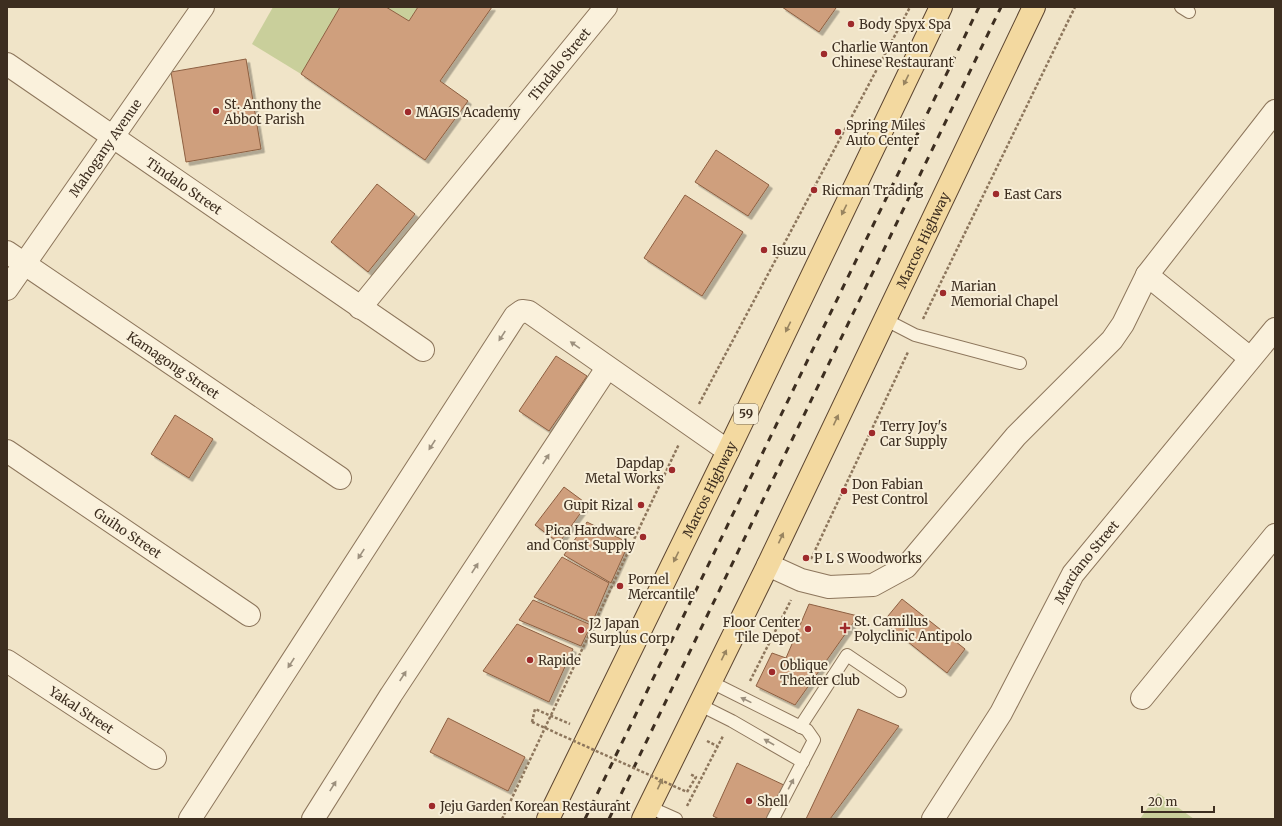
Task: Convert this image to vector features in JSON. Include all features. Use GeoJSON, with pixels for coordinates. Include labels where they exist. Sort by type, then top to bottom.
{"type":"FeatureCollection","features":[{"type":"Feature","properties":{"kind":"main road","name":"Marcos Highway"},"geometry":{"type":"LineString","coordinates":[[548,819],[728,451],[941,7]]}},
{"type":"Feature","properties":{"kind":"main road","name":"Marcos Highway"},"geometry":{"type":"LineString","coordinates":[[646,813],[768,565],[1034,7]]}},
{"type":"Feature","properties":{"kind":"street","name":"Mahogany Avenue"},"geometry":{"type":"LineString","coordinates":[[7,289],[16,258],[112,138],[204,7]]}},
{"type":"Feature","properties":{"kind":"street","name":"Tindalo Street"},"geometry":{"type":"LineString","coordinates":[[360,308],[606,7]]}},
{"type":"Feature","properties":{"kind":"street","name":"Tindalo Street"},"geometry":{"type":"LineString","coordinates":[[7,64],[112,138],[423,350]]}},
{"type":"Feature","properties":{"kind":"street"},"geometry":{"type":"LineString","coordinates":[[768,565],[801,580],[829,587],[873,585],[906,567],[1016,436],[1112,340],[1123,324],[1147,275],[1275,110]]}},
{"type":"Feature","properties":{"kind":"street","name":"Kamagong Street"},"geometry":{"type":"LineString","coordinates":[[16,258],[340,478]]}},
{"type":"Feature","properties":{"kind":"street"},"geometry":{"type":"LineString","coordinates":[[1147,275],[1250,358]]}},
{"type":"Feature","properties":{"kind":"street"},"geometry":{"type":"LineString","coordinates":[[190,819],[515,316],[522,311],[529,312],[607,368],[728,451]]}},
{"type":"Feature","properties":{"kind":"street","name":"Marciano Street"},"geometry":{"type":"LineString","coordinates":[[933,819],[1001,713],[1073,574],[1275,329]]}},
{"type":"Feature","properties":{"kind":"street"},"geometry":{"type":"LineString","coordinates":[[313,819],[391,695],[607,368]]}},
{"type":"Feature","properties":{"kind":"street","name":"Guiho Street"},"geometry":{"type":"LineString","coordinates":[[7,451],[249,615]]}},
{"type":"Feature","properties":{"kind":"street"},"geometry":{"type":"LineString","coordinates":[[1142,698],[1275,535]]}},
{"type":"Feature","properties":{"kind":"street","name":"Yakal Street"},"geometry":{"type":"LineString","coordinates":[[7,661],[155,758]]}},
{"type":"Feature","properties":{"kind":"lane"},"geometry":{"type":"LineString","coordinates":[[884,319],[915,335],[1020,363]]}},
{"type":"Feature","properties":{"kind":"lane"},"geometry":{"type":"LineString","coordinates":[[800,727],[847,655],[900,691]]}},
{"type":"Feature","properties":{"kind":"lane"},"geometry":{"type":"LineString","coordinates":[[710,682],[800,727],[811,734],[814,740],[773,819]]}},
{"type":"Feature","properties":{"kind":"lane"},"geometry":{"type":"LineString","coordinates":[[700,705],[732,721],[803,762]]}},
{"type":"Feature","properties":{"kind":"lane"},"geometry":{"type":"LineString","coordinates":[[646,813],[680,816]]}},
{"type":"Feature","properties":{"kind":"path"},"geometry":{"type":"LineString","coordinates":[[742,698],[801,580],[915,335],[1075,7]]}},
{"type":"Feature","properties":{"kind":"path"},"geometry":{"type":"LineString","coordinates":[[545,713],[535,709],[532,722],[687,792]]}},
{"type":"Feature","properties":{"kind":"path"},"geometry":{"type":"LineString","coordinates":[[680,816],[732,721]]}},
{"type":"Feature","properties":{"kind":"green space"},"geometry":{"type":"Polygon","coordinates":[[[273,7],[340,7],[301,74],[252,44],[273,7]]]}},
{"type":"Feature","properties":{"kind":"green space"},"geometry":{"type":"Polygon","coordinates":[[[386,7],[418,7],[409,21],[386,7]]]}},
{"type":"Feature","properties":{"kind":"green space"},"geometry":{"type":"Polygon","coordinates":[[[1158,793],[1194,819],[1140,819],[1158,793]]]}},
{"type":"Feature","properties":{"kind":"building","name":"MAGIS Academy"},"geometry":{"type":"Polygon","coordinates":[[[340,7],[386,7],[409,21],[418,7],[492,7],[440,81],[468,101],[425,160],[301,74],[340,7]]]}},
{"type":"Feature","properties":{"kind":"building"},"geometry":{"type":"Polygon","coordinates":[[[782,7],[834,7],[836,8],[819,32],[782,7]]]}},
{"type":"Feature","properties":{"kind":"building","name":"St. Anthony the Abbot Parish"},"geometry":{"type":"Polygon","coordinates":[[[246,59],[261,149],[186,162],[171,72],[246,59]]]}},
{"type":"Feature","properties":{"kind":"building"},"geometry":{"type":"Polygon","coordinates":[[[716,150],[769,185],[748,216],[695,182],[716,150]]]}},
{"type":"Feature","properties":{"kind":"building"},"geometry":{"type":"Polygon","coordinates":[[[377,184],[415,214],[368,272],[331,242],[377,184]]]}},
{"type":"Feature","properties":{"kind":"building"},"geometry":{"type":"Polygon","coordinates":[[[685,195],[743,232],[702,296],[644,258],[685,195]]]}},
{"type":"Feature","properties":{"kind":"building"},"geometry":{"type":"Polygon","coordinates":[[[556,356],[587,376],[549,431],[519,411],[556,356]]]}},
{"type":"Feature","properties":{"kind":"building"},"geometry":{"type":"Polygon","coordinates":[[[175,415],[213,439],[189,478],[151,454],[175,415]]]}},
{"type":"Feature","properties":{"kind":"building"},"geometry":{"type":"Polygon","coordinates":[[[564,487],[587,504],[559,543],[535,525],[564,487]]]}},
{"type":"Feature","properties":{"kind":"building"},"geometry":{"type":"Polygon","coordinates":[[[587,522],[629,543],[611,583],[564,555],[587,522]]]}},
{"type":"Feature","properties":{"kind":"building"},"geometry":{"type":"Polygon","coordinates":[[[562,557],[609,583],[592,623],[534,597],[562,557]]]}},
{"type":"Feature","properties":{"kind":"building"},"geometry":{"type":"Polygon","coordinates":[[[902,599],[965,649],[947,673],[883,622],[902,599]]]}},
{"type":"Feature","properties":{"kind":"building"},"geometry":{"type":"Polygon","coordinates":[[[533,600],[591,625],[581,646],[519,620],[533,600]]]}},
{"type":"Feature","properties":{"kind":"building"},"geometry":{"type":"Polygon","coordinates":[[[809,604],[858,616],[795,705],[756,686],[772,653],[786,658],[809,604]]]}},
{"type":"Feature","properties":{"kind":"building","name":"Rapide"},"geometry":{"type":"Polygon","coordinates":[[[517,624],[573,649],[549,702],[483,671],[517,624]]]}},
{"type":"Feature","properties":{"kind":"building"},"geometry":{"type":"Polygon","coordinates":[[[858,709],[899,726],[830,819],[806,819],[858,709]]]}},
{"type":"Feature","properties":{"kind":"building"},"geometry":{"type":"Polygon","coordinates":[[[448,718],[525,757],[508,791],[430,752],[448,718]]]}},
{"type":"Feature","properties":{"kind":"building","name":"Shell"},"geometry":{"type":"Polygon","coordinates":[[[737,763],[786,786],[771,819],[719,819],[713,816],[737,763]]]}},
{"type":"Feature","properties":{"kind":"railway"},"geometry":{"type":"LineString","coordinates":[[585,819],[979,7]]}},
{"type":"Feature","properties":{"kind":"railway"},"geometry":{"type":"LineString","coordinates":[[609,819],[1001,7]]}},
{"type":"Feature","properties":{"kind":"place","name":"Body Spyx Spa"},"geometry":{"type":"Point","coordinates":[851,24]}},
{"type":"Feature","properties":{"kind":"place","name":"Charlie Wanton Chinese Restaurant"},"geometry":{"type":"Point","coordinates":[824,54]}},
{"type":"Feature","properties":{"kind":"place","name":"St. Anthony the Abbot Parish"},"geometry":{"type":"Point","coordinates":[216,111]}},
{"type":"Feature","properties":{"kind":"place","name":"MAGIS Academy"},"geometry":{"type":"Point","coordinates":[408,112]}},
{"type":"Feature","properties":{"kind":"place","name":"Spring Miles Auto Center"},"geometry":{"type":"Point","coordinates":[838,132]}},
{"type":"Feature","properties":{"kind":"place","name":"Ricman Trading"},"geometry":{"type":"Point","coordinates":[814,190]}},
{"type":"Feature","properties":{"kind":"place","name":"East Cars"},"geometry":{"type":"Point","coordinates":[996,194]}},
{"type":"Feature","properties":{"kind":"place","name":"Isuzu"},"geometry":{"type":"Point","coordinates":[764,250]}},
{"type":"Feature","properties":{"kind":"place","name":"Marian Memorial Chapel"},"geometry":{"type":"Point","coordinates":[943,293]}},
{"type":"Feature","properties":{"kind":"place","name":"Terry Joy's Car Supply"},"geometry":{"type":"Point","coordinates":[872,433]}},
{"type":"Feature","properties":{"kind":"place","name":"Dapdap Metal Works"},"geometry":{"type":"Point","coordinates":[672,470]}},
{"type":"Feature","properties":{"kind":"place","name":"Don Fabian Pest Control"},"geometry":{"type":"Point","coordinates":[844,491]}},
{"type":"Feature","properties":{"kind":"place","name":"Gupit Rizal"},"geometry":{"type":"Point","coordinates":[641,505]}},
{"type":"Feature","properties":{"kind":"place","name":"Pica Hardware and Const Supply"},"geometry":{"type":"Point","coordinates":[643,537]}},
{"type":"Feature","properties":{"kind":"place","name":"P L S Woodworks"},"geometry":{"type":"Point","coordinates":[806,558]}},
{"type":"Feature","properties":{"kind":"place","name":"Pornel Mercantile"},"geometry":{"type":"Point","coordinates":[620,586]}},
{"type":"Feature","properties":{"kind":"place","name":"St. Camillus Polyclinic Antipolo"},"geometry":{"type":"Point","coordinates":[845,628]}},
{"type":"Feature","properties":{"kind":"place","name":"Floor Center Tile Depot"},"geometry":{"type":"Point","coordinates":[808,629]}},
{"type":"Feature","properties":{"kind":"place","name":"J2 Japan Surplus Corp"},"geometry":{"type":"Point","coordinates":[581,630]}},
{"type":"Feature","properties":{"kind":"place","name":"Rapide"},"geometry":{"type":"Point","coordinates":[530,660]}},
{"type":"Feature","properties":{"kind":"place","name":"Oblique Theater Club"},"geometry":{"type":"Point","coordinates":[772,672]}},
{"type":"Feature","properties":{"kind":"place","name":"Shell"},"geometry":{"type":"Point","coordinates":[749,801]}},
{"type":"Feature","properties":{"kind":"place","name":"Jeju Garden Korean Restaurant"},"geometry":{"type":"Point","coordinates":[432,806]}}]}
